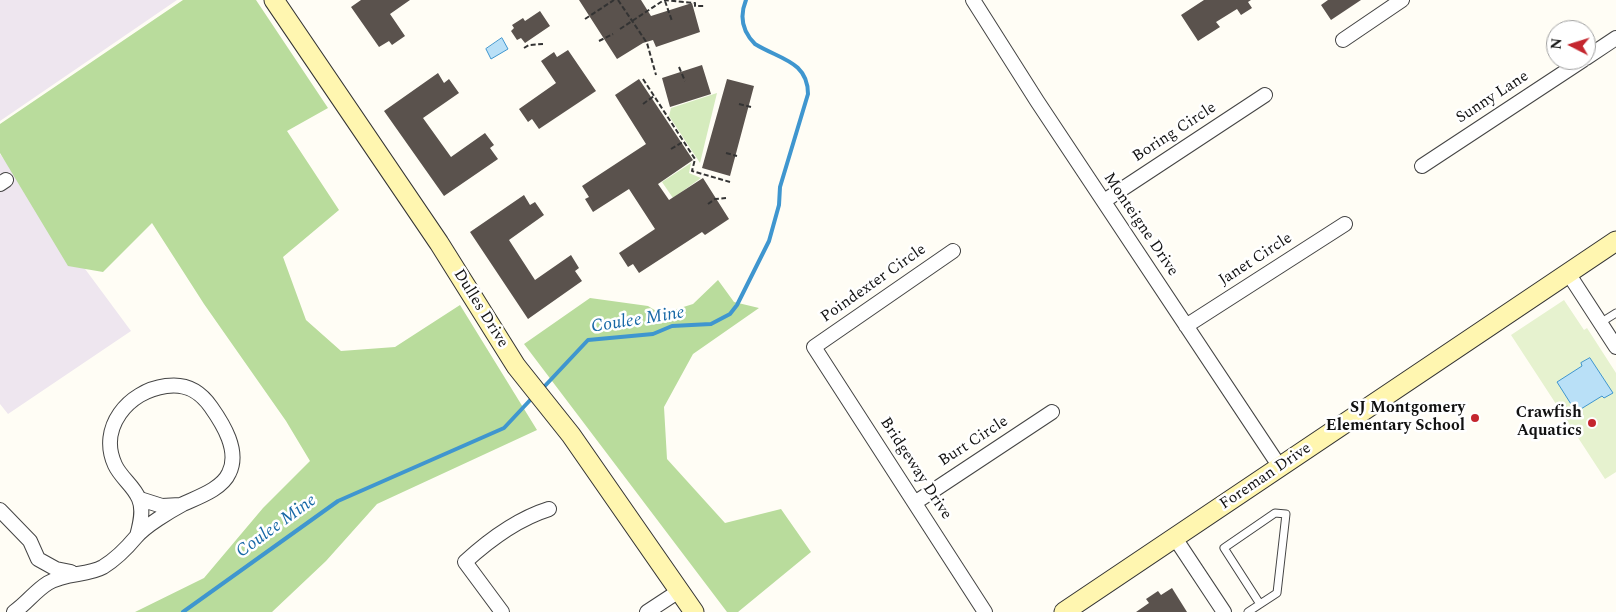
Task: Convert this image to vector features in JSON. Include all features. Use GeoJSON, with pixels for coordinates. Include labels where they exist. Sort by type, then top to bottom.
{"type":"FeatureCollection","features":[{"type":"Feature","properties":{"kind":"street","name":"Dulles Drive"},"geometry":{"type":"LineString","coordinates":[[274,0],[439,242],[516,366],[571,435],[694,612]]}},
{"type":"Feature","properties":{"kind":"street","name":"Monteigne Drive"},"geometry":{"type":"LineString","coordinates":[[973,0],[1280,467]]}},
{"type":"Feature","properties":{"kind":"street"},"geometry":{"type":"LineString","coordinates":[[1343,40],[1402,0]]}},
{"type":"Feature","properties":{"kind":"street"},"geometry":{"type":"LineString","coordinates":[[1596,51],[1616,38]]}},
{"type":"Feature","properties":{"kind":"street","name":"Sunny Lane"},"geometry":{"type":"LineString","coordinates":[[1422,166],[1568,70]]}},
{"type":"Feature","properties":{"kind":"street","name":"Boring Circle"},"geometry":{"type":"LineString","coordinates":[[1104,201],[1265,95]]}},
{"type":"Feature","properties":{"kind":"street","name":"Janet Circle"},"geometry":{"type":"LineString","coordinates":[[1186,326],[1345,224]]}},
{"type":"Feature","properties":{"kind":"street","name":"Foreman Drive"},"geometry":{"type":"LineString","coordinates":[[1064,612],[1616,241]]}},
{"type":"Feature","properties":{"kind":"street","name":"Poindexter Circle"},"geometry":{"type":"LineString","coordinates":[[814,347],[953,251]]}},
{"type":"Feature","properties":{"kind":"street"},"geometry":{"type":"LineString","coordinates":[[1568,273],[1616,347]]}},
{"type":"Feature","properties":{"kind":"street","name":"Bridgeway Drive"},"geometry":{"type":"LineString","coordinates":[[814,347],[916,502],[985,612]]}},
{"type":"Feature","properties":{"kind":"street"},"geometry":{"type":"LineString","coordinates":[[14,612],[25,604],[35,592],[53,580],[74,572],[103,566],[119,556],[136,536],[181,505],[222,482],[229,474],[232,456],[228,437],[216,414],[203,396],[184,386],[168,386],[146,392],[124,407],[115,420],[110,432],[112,458],[119,471],[140,499],[141,514],[136,536]]}},
{"type":"Feature","properties":{"kind":"street","name":"Burt Circle"},"geometry":{"type":"LineString","coordinates":[[916,502],[1052,412]]}},
{"type":"Feature","properties":{"kind":"street"},"geometry":{"type":"LineString","coordinates":[[140,499],[162,506],[181,505]]}},
{"type":"Feature","properties":{"kind":"street"},"geometry":{"type":"LineString","coordinates":[[502,612],[465,562],[481,548],[528,516],[549,509]]}},
{"type":"Feature","properties":{"kind":"street"},"geometry":{"type":"LineString","coordinates":[[0,510],[30,541],[38,559],[39,572],[35,592]]}},
{"type":"Feature","properties":{"kind":"street"},"geometry":{"type":"LineString","coordinates":[[1175,538],[1224,612]]}},
{"type":"Feature","properties":{"kind":"street"},"geometry":{"type":"LineString","coordinates":[[38,559],[56,569],[74,572]]}},
{"type":"Feature","properties":{"kind":"street"},"geometry":{"type":"LineString","coordinates":[[647,612],[679,591]]}},
{"type":"Feature","properties":{"kind":"lane"},"geometry":{"type":"LineString","coordinates":[[1600,323],[1616,313]]}},
{"type":"Feature","properties":{"kind":"lane"},"geometry":{"type":"LineString","coordinates":[[1248,612],[1277,593],[1286,514],[1275,513],[1224,548],[1260,604]]}},
{"type":"Feature","properties":{"kind":"path"},"geometry":{"type":"LineString","coordinates":[[585,19],[614,0]]}},
{"type":"Feature","properties":{"kind":"path"},"geometry":{"type":"LineString","coordinates":[[618,0],[647,43],[656,75]]}},
{"type":"Feature","properties":{"kind":"path"},"geometry":{"type":"LineString","coordinates":[[662,1],[672,21]]}},
{"type":"Feature","properties":{"kind":"path"},"geometry":{"type":"LineString","coordinates":[[620,29],[662,1],[695,1],[695,6],[704,6]]}},
{"type":"Feature","properties":{"kind":"path"},"geometry":{"type":"LineString","coordinates":[[600,41],[612,34]]}},
{"type":"Feature","properties":{"kind":"path"},"geometry":{"type":"LineString","coordinates":[[524,48],[529,44],[542,44]]}},
{"type":"Feature","properties":{"kind":"path"},"geometry":{"type":"LineString","coordinates":[[680,67],[685,81]]}},
{"type":"Feature","properties":{"kind":"path"},"geometry":{"type":"LineString","coordinates":[[643,79],[695,159],[692,172],[730,182]]}},
{"type":"Feature","properties":{"kind":"path"},"geometry":{"type":"LineString","coordinates":[[643,104],[654,96]]}},
{"type":"Feature","properties":{"kind":"path"},"geometry":{"type":"LineString","coordinates":[[739,104],[751,107]]}},
{"type":"Feature","properties":{"kind":"path"},"geometry":{"type":"LineString","coordinates":[[671,149],[683,142]]}},
{"type":"Feature","properties":{"kind":"path"},"geometry":{"type":"LineString","coordinates":[[726,153],[737,156]]}},
{"type":"Feature","properties":{"kind":"path"},"geometry":{"type":"LineString","coordinates":[[708,204],[715,199],[726,198]]}},
{"type":"Feature","properties":{"kind":"shaded area"},"geometry":{"type":"Polygon","coordinates":[[[0,0],[177,0],[0,121],[0,0]]]}},
{"type":"Feature","properties":{"kind":"shaded area"},"geometry":{"type":"Polygon","coordinates":[[[0,154],[131,331],[8,414],[0,404],[0,154]]]}},
{"type":"Feature","properties":{"kind":"green space"},"geometry":{"type":"Polygon","coordinates":[[[183,0],[256,0],[328,108],[287,131],[339,210],[283,257],[306,320],[341,351],[395,347],[460,305],[537,430],[377,504],[326,561],[272,612],[135,612],[204,578],[263,508],[310,461],[286,421],[204,304],[152,223],[103,272],[68,266],[0,153],[0,124],[183,0]]]}},
{"type":"Feature","properties":{"kind":"green space"},"geometry":{"type":"Polygon","coordinates":[[[717,93],[700,163],[669,116],[671,108],[717,93]]]}},
{"type":"Feature","properties":{"kind":"green space"},"geometry":{"type":"Polygon","coordinates":[[[691,163],[689,173],[701,178],[673,198],[662,182],[691,163]]]}},
{"type":"Feature","properties":{"kind":"green space"},"geometry":{"type":"Polygon","coordinates":[[[718,280],[734,302],[759,308],[693,354],[664,407],[667,459],[725,523],[781,509],[811,552],[738,612],[727,612],[524,344],[590,298],[648,306],[661,314],[693,304],[718,280]]]}},
{"type":"Feature","properties":{"kind":"green space","name":"Crawfish Aquatics"},"geometry":{"type":"Polygon","coordinates":[[[1564,300],[1584,330],[1587,328],[1616,373],[1616,472],[1605,479],[1511,335],[1564,300]]]}},
{"type":"Feature","properties":{"kind":"water"},"geometry":{"type":"Polygon","coordinates":[[[502,38],[508,49],[491,59],[486,49],[502,38]]]}},
{"type":"Feature","properties":{"kind":"water"},"geometry":{"type":"Polygon","coordinates":[[[1590,358],[1613,393],[1604,398],[1602,396],[1576,412],[1557,382],[1582,366],[1581,363],[1590,358]]]}},
{"type":"Feature","properties":{"kind":"building"},"geometry":{"type":"Polygon","coordinates":[[[361,0],[410,0],[390,14],[405,36],[392,45],[389,41],[379,47],[351,7],[361,0]]]}},
{"type":"Feature","properties":{"kind":"building"},"geometry":{"type":"Polygon","coordinates":[[[579,0],[641,0],[651,16],[692,3],[700,32],[656,47],[653,40],[643,43],[617,59],[579,0]]]}},
{"type":"Feature","properties":{"kind":"building"},"geometry":{"type":"Polygon","coordinates":[[[1204,0],[1251,0],[1248,2],[1252,8],[1241,15],[1237,9],[1216,22],[1220,27],[1198,41],[1181,15],[1204,0]]]}},
{"type":"Feature","properties":{"kind":"building"},"geometry":{"type":"Polygon","coordinates":[[[1328,0],[1361,0],[1331,20],[1321,5],[1328,0]]]}},
{"type":"Feature","properties":{"kind":"building"},"geometry":{"type":"Polygon","coordinates":[[[540,11],[550,26],[525,43],[521,38],[517,40],[511,31],[514,28],[512,25],[523,18],[525,21],[540,11]]]}},
{"type":"Feature","properties":{"kind":"building"},"geometry":{"type":"Polygon","coordinates":[[[568,50],[596,91],[539,129],[532,119],[528,122],[519,109],[556,83],[541,61],[554,52],[557,57],[568,50]]]}},
{"type":"Feature","properties":{"kind":"building"},"geometry":{"type":"Polygon","coordinates":[[[702,65],[711,94],[670,107],[662,78],[702,65]]]}},
{"type":"Feature","properties":{"kind":"building"},"geometry":{"type":"Polygon","coordinates":[[[438,73],[444,83],[449,79],[459,93],[423,118],[451,157],[485,133],[494,145],[490,148],[498,159],[444,196],[384,111],[438,73]]]}},
{"type":"Feature","properties":{"kind":"building"},"geometry":{"type":"Polygon","coordinates":[[[639,79],[693,160],[658,184],[669,200],[703,178],[729,219],[705,235],[702,232],[639,273],[633,264],[628,267],[619,253],[655,229],[629,189],[593,212],[585,199],[589,197],[582,186],[646,144],[615,95],[639,79]]]}},
{"type":"Feature","properties":{"kind":"building"},"geometry":{"type":"Polygon","coordinates":[[[727,79],[754,86],[730,176],[702,168],[727,79]]]}},
{"type":"Feature","properties":{"kind":"building"},"geometry":{"type":"Polygon","coordinates":[[[524,195],[530,205],[535,202],[544,215],[509,240],[535,280],[571,255],[579,268],[575,271],[582,281],[528,319],[470,232],[524,195]]]}},
{"type":"Feature","properties":{"kind":"building"},"geometry":{"type":"Polygon","coordinates":[[[1172,588],[1187,612],[1136,612],[1149,603],[1146,599],[1158,591],[1161,595],[1172,588]]]}},
{"type":"Feature","properties":{"kind":"waterway","name":"Coulee Mine"},"geometry":{"type":"LineString","coordinates":[[542,389],[588,340],[653,334],[672,326],[711,324],[730,314],[737,305],[769,241],[779,205],[780,187],[808,94],[807,83],[798,68],[755,44],[747,34],[742,18],[746,0]]}},
{"type":"Feature","properties":{"kind":"waterway","name":"Coulee Mine"},"geometry":{"type":"LineString","coordinates":[[183,612],[338,501],[504,428],[533,397]]}},
{"type":"Feature","properties":{"kind":"place","name":"SJ Montgomery Elementary School"},"geometry":{"type":"Point","coordinates":[1475,418]}},
{"type":"Feature","properties":{"kind":"place","name":"Crawfish Aquatics"},"geometry":{"type":"Point","coordinates":[1592,423]}}]}
